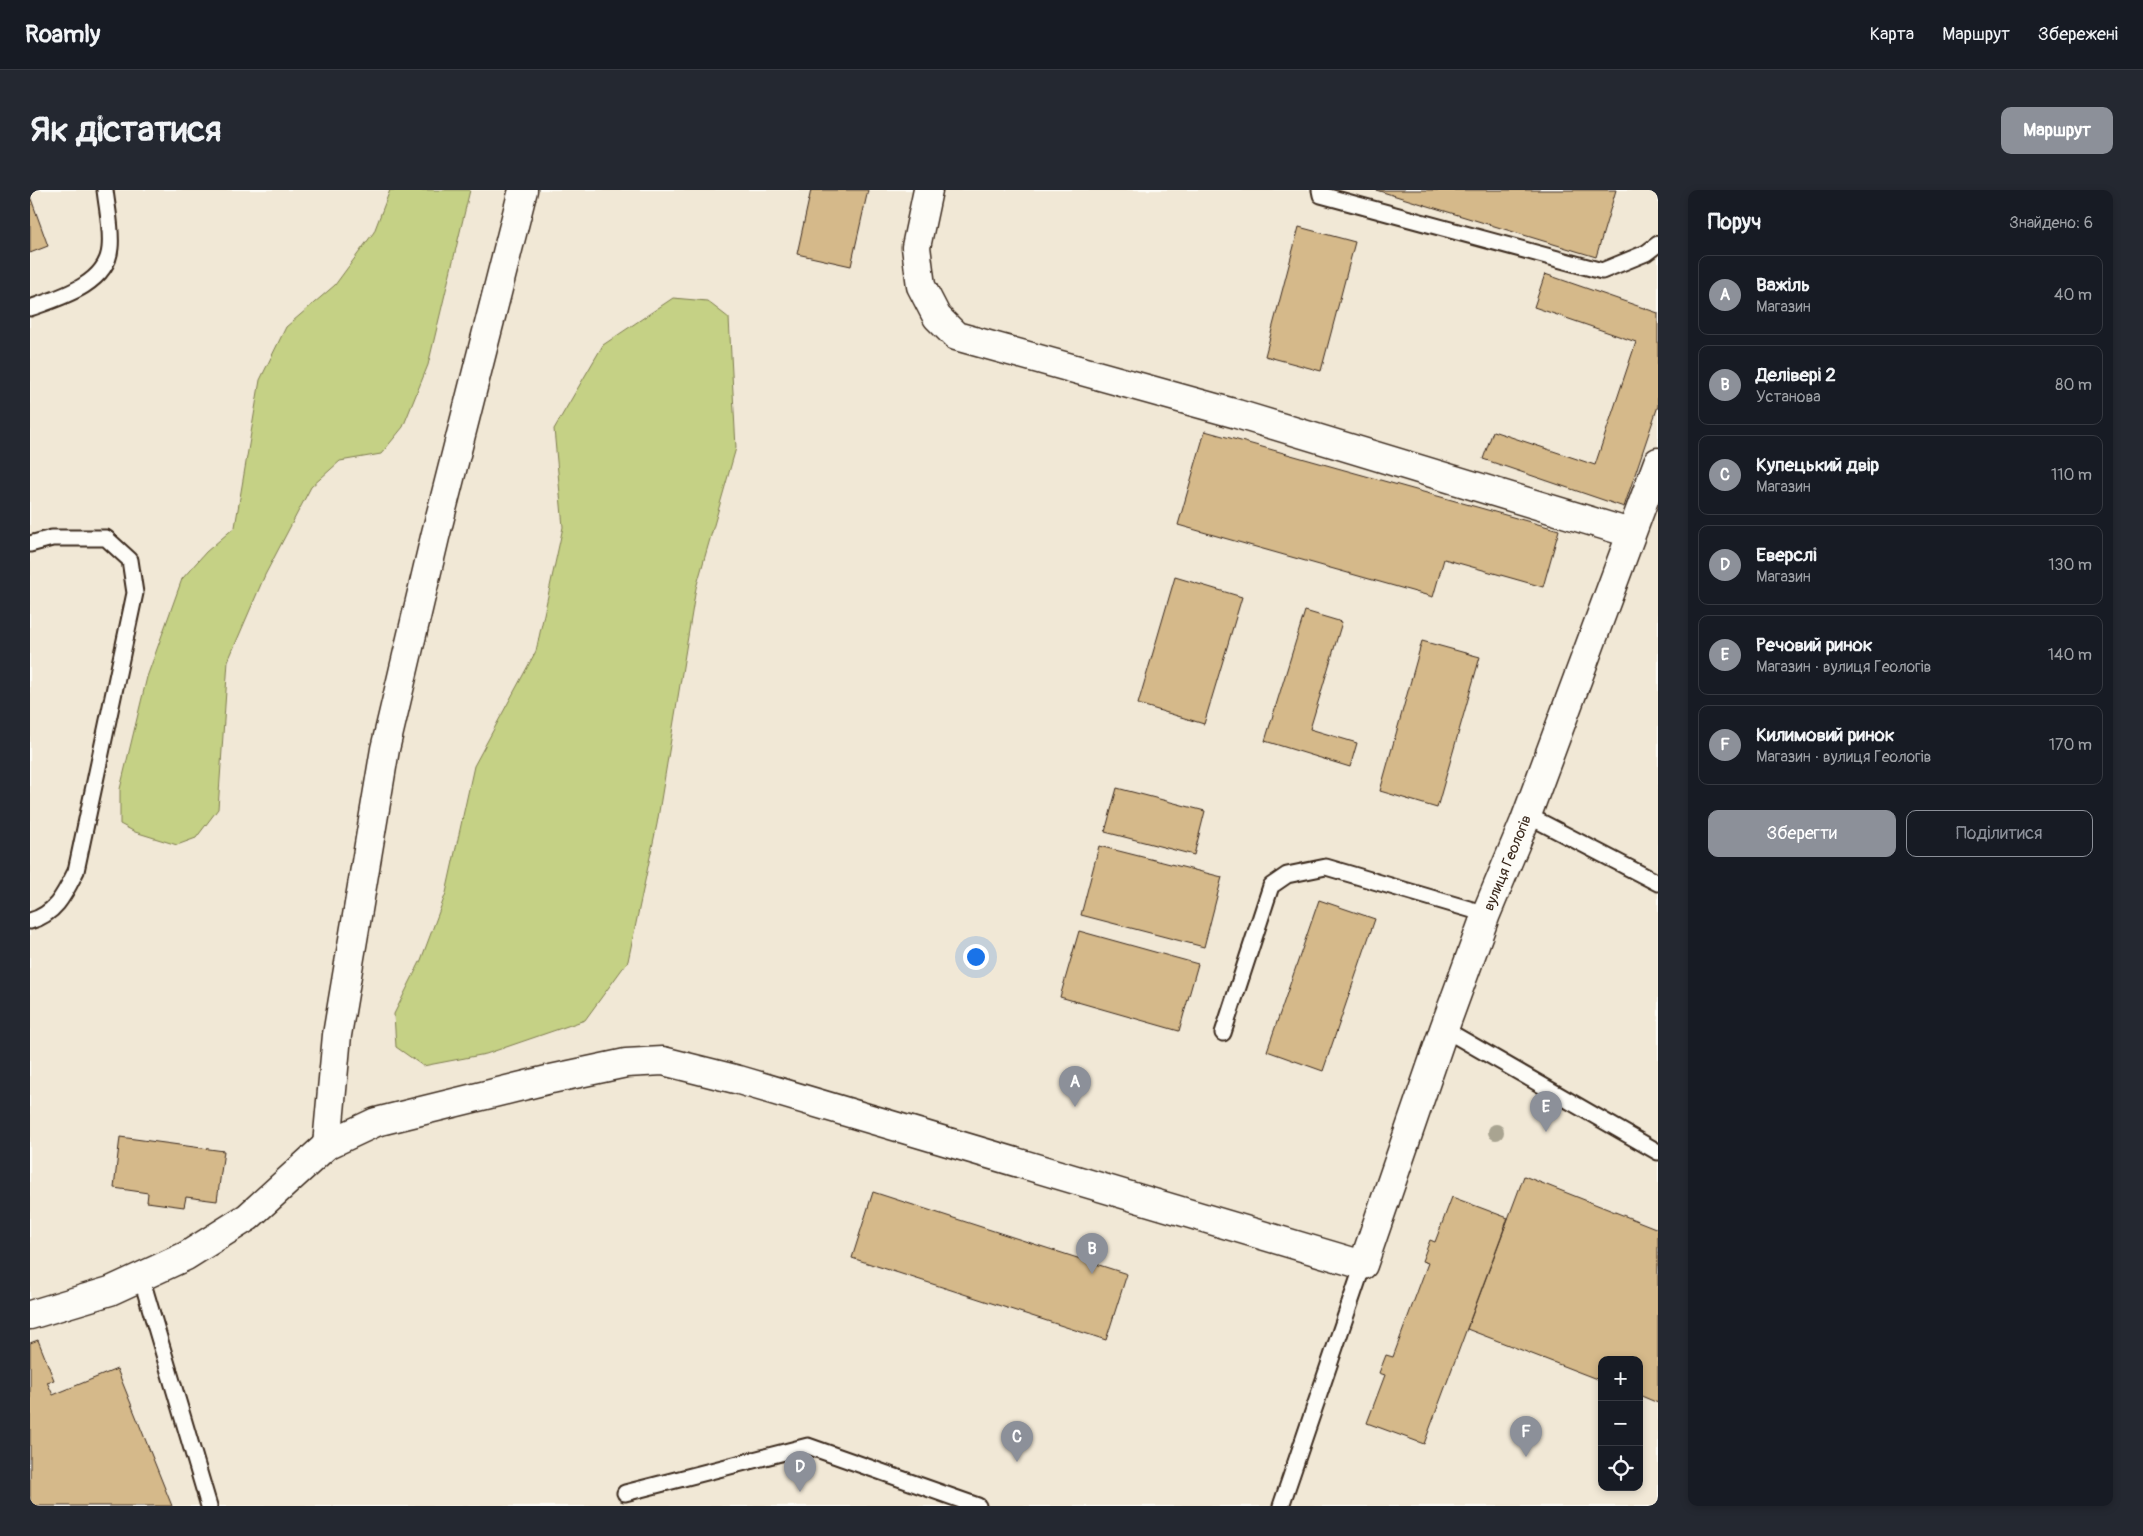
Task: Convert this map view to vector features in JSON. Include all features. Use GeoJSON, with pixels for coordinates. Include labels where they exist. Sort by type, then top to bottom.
{"type":"FeatureCollection","features":[{"type":"Feature","properties":{"kind":"street"},"geometry":{"type":"LineString","coordinates":[[327,1145],[337,1035],[385,749],[435,537],[523,190]]}},
{"type":"Feature","properties":{"kind":"street"},"geometry":{"type":"LineString","coordinates":[[928,190],[916,247],[921,286],[937,317],[956,336],[1237,414],[1630,533]]}},
{"type":"Feature","properties":{"kind":"street","name":"вулиця Геологів"},"geometry":{"type":"LineString","coordinates":[[1363,1265],[1444,1028],[1486,914],[1527,815],[1630,533],[1658,462]]}},
{"type":"Feature","properties":{"kind":"street"},"geometry":{"type":"LineString","coordinates":[[30,1315],[110,1291],[186,1256],[248,1217],[327,1145],[376,1122],[551,1079],[626,1063],[663,1061],[739,1080],[1363,1265]]}},
{"type":"Feature","properties":{"kind":"lane"},"geometry":{"type":"LineString","coordinates":[[30,308],[81,290],[102,269],[110,250],[105,190]]}},
{"type":"Feature","properties":{"kind":"lane"},"geometry":{"type":"LineString","coordinates":[[1320,190],[1321,195],[1602,271],[1646,254],[1658,244]]}},
{"type":"Feature","properties":{"kind":"lane"},"geometry":{"type":"LineString","coordinates":[[30,544],[52,538],[106,538],[130,560],[135,593],[76,871],[60,903],[39,918],[30,921]]}},
{"type":"Feature","properties":{"kind":"lane"},"geometry":{"type":"LineString","coordinates":[[1527,815],[1658,883]]}},
{"type":"Feature","properties":{"kind":"lane"},"geometry":{"type":"LineString","coordinates":[[1224,1033],[1272,886],[1287,875],[1326,867],[1486,914]]}},
{"type":"Feature","properties":{"kind":"lane"},"geometry":{"type":"LineString","coordinates":[[1444,1028],[1658,1152]]}},
{"type":"Feature","properties":{"kind":"lane"},"geometry":{"type":"LineString","coordinates":[[1281,1506],[1363,1265]]}},
{"type":"Feature","properties":{"kind":"lane"},"geometry":{"type":"LineString","coordinates":[[141,1277],[209,1506]]}},
{"type":"Feature","properties":{"kind":"lane"},"geometry":{"type":"LineString","coordinates":[[624,1493],[808,1446],[978,1506]]}},
{"type":"Feature","properties":{"kind":"shaded area"},"geometry":{"type":"Polygon","coordinates":[[[30,190],[1658,190],[1658,1506],[30,1506],[30,190]]]}},
{"type":"Feature","properties":{"kind":"green space"},"geometry":{"type":"Polygon","coordinates":[[[390,190],[470,190],[428,365],[403,427],[381,454],[340,461],[311,487],[265,575],[228,661],[218,809],[196,838],[177,845],[135,832],[120,824],[120,789],[147,677],[182,579],[206,552],[235,527],[260,380],[286,327],[335,285],[374,232],[390,190]]]}},
{"type":"Feature","properties":{"kind":"green space"},"geometry":{"type":"Polygon","coordinates":[[[673,298],[707,301],[729,318],[736,448],[696,588],[657,824],[628,961],[585,1020],[486,1054],[423,1066],[396,1047],[394,1014],[421,960],[446,893],[474,766],[536,651],[563,527],[554,429],[603,345],[673,298]]]}},
{"type":"Feature","properties":{"kind":"building"},"geometry":{"type":"Polygon","coordinates":[[[811,190],[868,190],[851,266],[797,254],[811,190]]]}},
{"type":"Feature","properties":{"kind":"building"},"geometry":{"type":"Polygon","coordinates":[[[1376,190],[1616,190],[1596,257],[1376,190]]]}},
{"type":"Feature","properties":{"kind":"building"},"geometry":{"type":"Polygon","coordinates":[[[30,196],[48,246],[30,253],[30,196]]]}},
{"type":"Feature","properties":{"kind":"building"},"geometry":{"type":"Polygon","coordinates":[[[1299,227],[1355,242],[1321,371],[1265,356],[1299,227]]]}},
{"type":"Feature","properties":{"kind":"building"},"geometry":{"type":"Polygon","coordinates":[[[1545,274],[1658,313],[1658,406],[1624,507],[1483,459],[1493,431],[1595,465],[1636,342],[1534,307],[1545,274]]]}},
{"type":"Feature","properties":{"kind":"building"},"geometry":{"type":"Polygon","coordinates":[[[1205,431],[1559,530],[1543,587],[1444,559],[1433,597],[1178,525],[1205,431]]]}},
{"type":"Feature","properties":{"kind":"building"},"geometry":{"type":"Polygon","coordinates":[[[1175,577],[1242,597],[1204,724],[1138,704],[1175,577]]]}},
{"type":"Feature","properties":{"kind":"building"},"geometry":{"type":"Polygon","coordinates":[[[1305,611],[1342,622],[1310,729],[1357,743],[1350,767],[1265,741],[1305,611]]]}},
{"type":"Feature","properties":{"kind":"building"},"geometry":{"type":"Polygon","coordinates":[[[1422,641],[1480,657],[1437,808],[1380,791],[1422,641]]]}},
{"type":"Feature","properties":{"kind":"building"},"geometry":{"type":"Polygon","coordinates":[[[1117,788],[1205,811],[1194,855],[1105,832],[1117,788]]]}},
{"type":"Feature","properties":{"kind":"building"},"geometry":{"type":"Polygon","coordinates":[[[1099,846],[1222,877],[1204,947],[1081,915],[1099,846]]]}},
{"type":"Feature","properties":{"kind":"building"},"geometry":{"type":"Polygon","coordinates":[[[1319,900],[1375,919],[1323,1071],[1267,1051],[1319,900]]]}},
{"type":"Feature","properties":{"kind":"building"},"geometry":{"type":"Polygon","coordinates":[[[1079,931],[1198,964],[1179,1031],[1060,997],[1079,931]]]}},
{"type":"Feature","properties":{"kind":"building"},"geometry":{"type":"Polygon","coordinates":[[[120,1137],[224,1151],[217,1201],[186,1197],[184,1207],[147,1202],[148,1193],[114,1188],[120,1137]]]}},
{"type":"Feature","properties":{"kind":"building"},"geometry":{"type":"Polygon","coordinates":[[[1524,1176],[1658,1229],[1658,1403],[1643,1397],[1643,1356],[1598,1356],[1598,1379],[1467,1329],[1524,1176]]]}},
{"type":"Feature","properties":{"kind":"building"},"geometry":{"type":"Polygon","coordinates":[[[873,1192],[1127,1274],[1106,1340],[852,1258],[873,1192]]]}},
{"type":"Feature","properties":{"kind":"building"},"geometry":{"type":"Polygon","coordinates":[[[1452,1197],[1508,1218],[1424,1444],[1367,1423],[1385,1375],[1379,1373],[1386,1355],[1393,1357],[1428,1263],[1422,1261],[1430,1240],[1435,1242],[1452,1197]]]}},
{"type":"Feature","properties":{"kind":"building"},"geometry":{"type":"Polygon","coordinates":[[[38,1340],[54,1380],[47,1382],[53,1395],[117,1369],[172,1506],[30,1506],[30,1343],[38,1340]]]}},
{"type":"Feature","properties":{"kind":"place","name":"Важіль"},"geometry":{"type":"Point","coordinates":[1075,1107]}},
{"type":"Feature","properties":{"kind":"place","name":"Речовий ринок"},"geometry":{"type":"Point","coordinates":[1546,1132]}},
{"type":"Feature","properties":{"kind":"place","name":"Делівері 2"},"geometry":{"type":"Point","coordinates":[1092,1274]}},
{"type":"Feature","properties":{"kind":"place","name":"Килимовий ринок"},"geometry":{"type":"Point","coordinates":[1526,1457]}},
{"type":"Feature","properties":{"kind":"place","name":"Купецький двір"},"geometry":{"type":"Point","coordinates":[1017,1462]}},
{"type":"Feature","properties":{"kind":"place","name":"Еверслі"},"geometry":{"type":"Point","coordinates":[800,1492]}}]}
